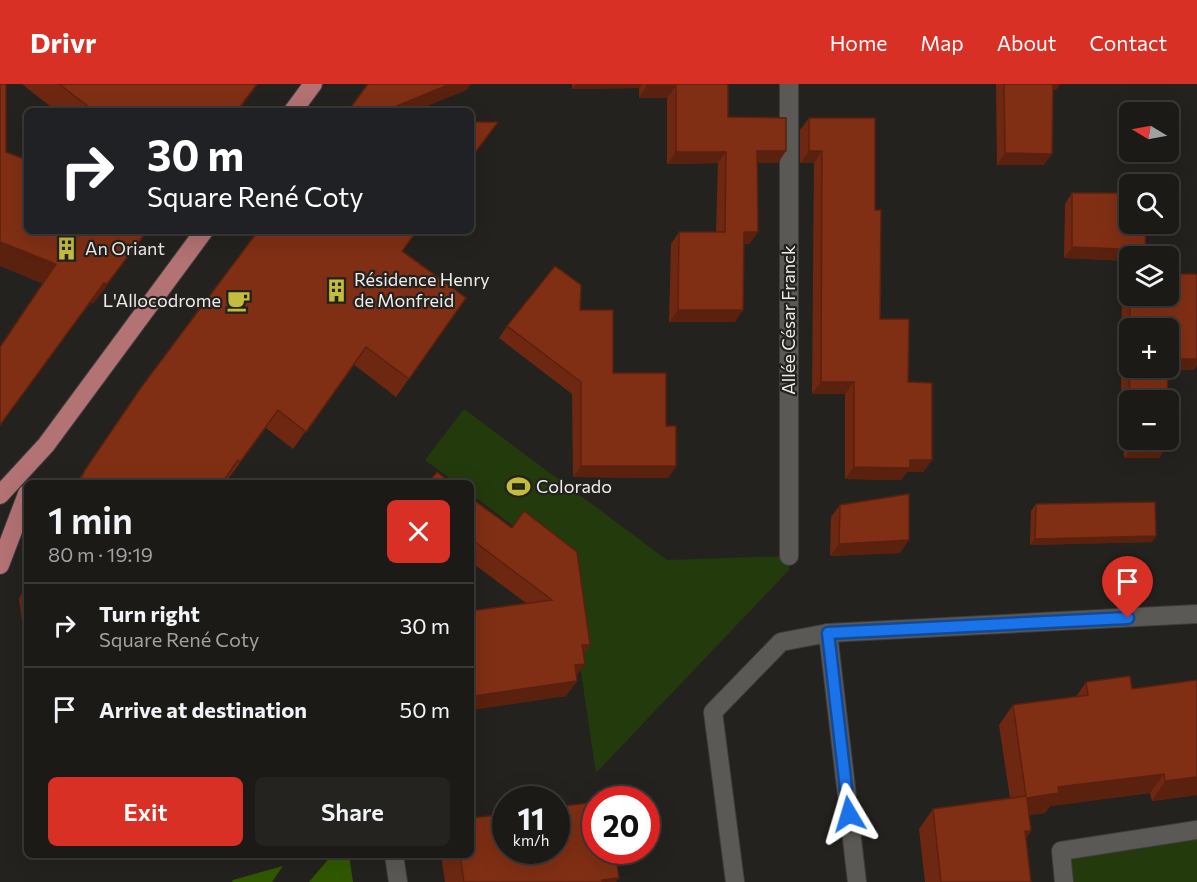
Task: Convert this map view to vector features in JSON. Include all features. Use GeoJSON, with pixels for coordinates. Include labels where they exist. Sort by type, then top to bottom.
{"type":"FeatureCollection","features":[{"type":"Feature","properties":{"kind":"main road"},"geometry":{"type":"LineString","coordinates":[[295,108],[313,84]]}},
{"type":"Feature","properties":{"kind":"main road"},"geometry":{"type":"LineString","coordinates":[[0,495],[46,445],[202,234]]}},
{"type":"Feature","properties":{"kind":"main road"},"geometry":{"type":"LineString","coordinates":[[32,480],[46,445]]}},
{"type":"Feature","properties":{"kind":"main road"},"geometry":{"type":"LineString","coordinates":[[0,565],[24,502]]}},
{"type":"Feature","properties":{"kind":"street","name":"Allée César Franck"},"geometry":{"type":"LineString","coordinates":[[789,84],[789,556]]}},
{"type":"Feature","properties":{"kind":"street"},"geometry":{"type":"LineString","coordinates":[[735,882],[713,712],[781,642],[828,633],[1197,614]]}},
{"type":"Feature","properties":{"kind":"street"},"geometry":{"type":"LineString","coordinates":[[828,633],[857,882]]}},
{"type":"Feature","properties":{"kind":"street"},"geometry":{"type":"LineString","coordinates":[[1064,882],[1061,851],[1197,830]]}},
{"type":"Feature","properties":{"kind":"street"},"geometry":{"type":"LineString","coordinates":[[394,858],[398,882]]}},
{"type":"Feature","properties":{"kind":"green space"},"geometry":{"type":"Polygon","coordinates":[[[464,409],[667,560],[789,556],[789,570],[596,773],[573,619],[562,563],[474,496],[474,480],[452,480],[425,460],[464,409]]]}},
{"type":"Feature","properties":{"kind":"green space"},"geometry":{"type":"Polygon","coordinates":[[[1197,830],[1197,882],[1064,882],[1061,851],[1197,830]]]}},
{"type":"Feature","properties":{"kind":"green space"},"geometry":{"type":"Polygon","coordinates":[[[329,858],[349,858],[353,882],[309,882],[329,858]]]}},
{"type":"Feature","properties":{"kind":"green space"},"geometry":{"type":"Polygon","coordinates":[[[283,866],[272,882],[232,882],[233,880],[283,866]]]}},
{"type":"Feature","properties":{"kind":"building"},"geometry":{"type":"Polygon","coordinates":[[[0,84],[6,84],[6,152],[24,159],[24,234],[145,234],[107,284],[104,283],[0,425],[0,347],[56,264],[0,242],[0,84]]]}},
{"type":"Feature","properties":{"kind":"building"},"geometry":{"type":"Polygon","coordinates":[[[59,84],[257,84],[239,108],[90,108],[59,84]]]}},
{"type":"Feature","properties":{"kind":"building"},"geometry":{"type":"Polygon","coordinates":[[[368,84],[450,84],[392,108],[350,108],[368,84]]]}},
{"type":"Feature","properties":{"kind":"building"},"geometry":{"type":"Polygon","coordinates":[[[647,84],[728,84],[728,117],[786,118],[786,151],[757,151],[758,232],[744,232],[743,310],[678,310],[679,232],[725,232],[726,152],[676,152],[676,86],[647,86],[647,84]]]}},
{"type":"Feature","properties":{"kind":"building"},"geometry":{"type":"Polygon","coordinates":[[[1004,84],[1053,84],[1052,154],[1005,153],[1004,84]]]}},
{"type":"Feature","properties":{"kind":"building"},"geometry":{"type":"Polygon","coordinates":[[[809,118],[875,118],[875,210],[881,210],[880,319],[909,319],[908,382],[932,383],[932,460],[910,460],[910,468],[854,467],[854,382],[821,382],[822,151],[809,151],[809,118]]]}},
{"type":"Feature","properties":{"kind":"building"},"geometry":{"type":"Polygon","coordinates":[[[474,122],[498,122],[474,154],[474,122]]]}},
{"type":"Feature","properties":{"kind":"building"},"geometry":{"type":"Polygon","coordinates":[[[1072,193],[1119,193],[1119,234],[1146,234],[1145,246],[1119,246],[1119,249],[1072,247],[1072,193]]]}},
{"type":"Feature","properties":{"kind":"building"},"geometry":{"type":"Polygon","coordinates":[[[256,234],[415,234],[402,251],[466,298],[409,379],[366,347],[306,432],[278,410],[224,480],[80,480],[140,389],[256,234]]]}},
{"type":"Feature","properties":{"kind":"building"},"geometry":{"type":"Polygon","coordinates":[[[555,266],[581,285],[580,310],[613,310],[613,373],[666,373],[666,426],[676,426],[676,466],[581,466],[581,382],[507,326],[555,266]]]}},
{"type":"Feature","properties":{"kind":"building"},"geometry":{"type":"Polygon","coordinates":[[[1179,274],[1197,274],[1197,359],[1179,359],[1179,318],[1130,318],[1130,306],[1179,306],[1179,274]]]}},
{"type":"Feature","properties":{"kind":"building"},"geometry":{"type":"Polygon","coordinates":[[[1129,378],[1168,378],[1167,390],[1130,390],[1129,378]]]}},
{"type":"Feature","properties":{"kind":"building"},"geometry":{"type":"Polygon","coordinates":[[[437,472],[447,480],[430,480],[437,472]]]}},
{"type":"Feature","properties":{"kind":"building"},"geometry":{"type":"Polygon","coordinates":[[[909,494],[909,540],[839,544],[840,505],[909,494]]]}},
{"type":"Feature","properties":{"kind":"building"},"geometry":{"type":"Polygon","coordinates":[[[474,500],[512,528],[524,511],[577,552],[590,645],[582,645],[585,664],[575,665],[577,681],[474,696],[474,611],[552,600],[474,541],[474,500]]]}},
{"type":"Feature","properties":{"kind":"building"},"geometry":{"type":"Polygon","coordinates":[[[1155,502],[1156,536],[1035,539],[1036,504],[1155,502]]]}},
{"type":"Feature","properties":{"kind":"building"},"geometry":{"type":"Polygon","coordinates":[[[1130,676],[1132,689],[1197,680],[1197,777],[1165,781],[1164,774],[1058,787],[1059,793],[1027,798],[1031,831],[1025,831],[1031,882],[941,882],[933,809],[1026,796],[1013,705],[1088,695],[1086,682],[1130,676]]]}},
{"type":"Feature","properties":{"kind":"building"},"geometry":{"type":"Polygon","coordinates":[[[582,804],[582,864],[617,864],[619,878],[602,880],[602,882],[464,882],[460,858],[474,858],[474,818],[492,816],[492,864],[570,864],[570,805],[582,804]]]}},
{"type":"Feature","properties":{"kind":"place","name":"An Oriant"},"geometry":{"type":"Point","coordinates":[67,249]}},
{"type":"Feature","properties":{"kind":"place","name":"Résidence Henry de Monfreid"},"geometry":{"type":"Point","coordinates":[336,290]}},
{"type":"Feature","properties":{"kind":"place","name":"L'Allocodrome"},"geometry":{"type":"Point","coordinates":[239,301]}},
{"type":"Feature","properties":{"kind":"place","name":"Colorado"},"geometry":{"type":"Point","coordinates":[518,487]}},
{"type":"Feature","properties":{"kind":"route"},"geometry":{"type":"LineString","coordinates":[[849,814],[828,633],[1128,618]]}}]}
